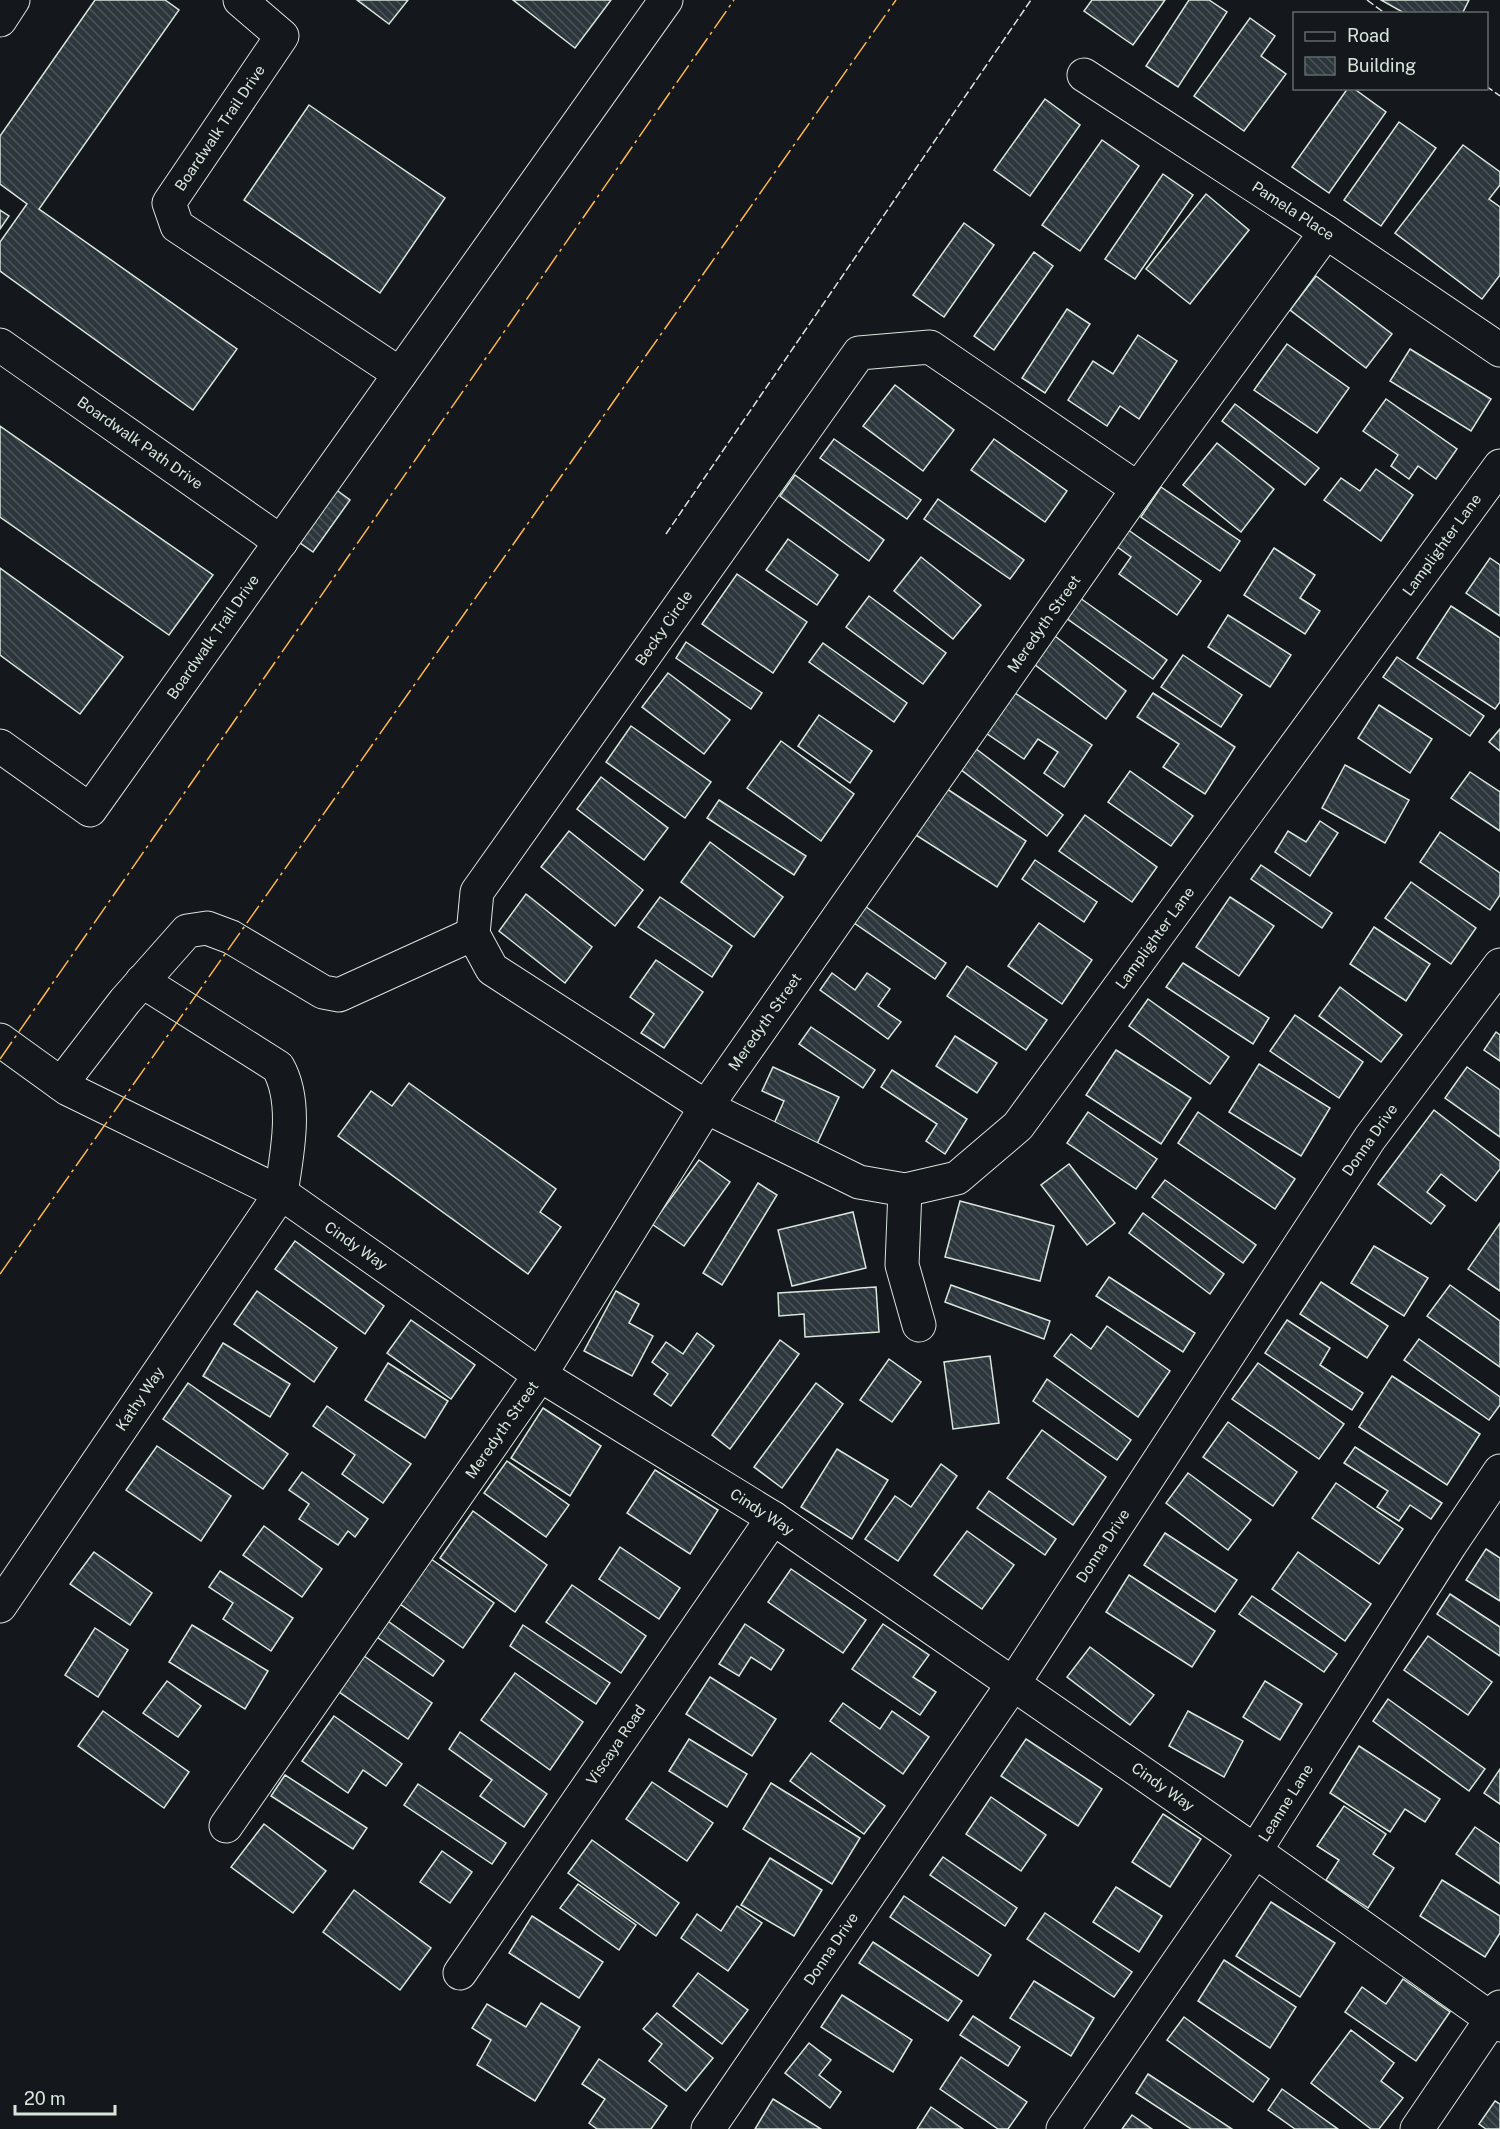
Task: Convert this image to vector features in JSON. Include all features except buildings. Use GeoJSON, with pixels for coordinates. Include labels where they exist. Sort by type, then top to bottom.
{"type":"FeatureCollection","features":[{"type":"Feature","properties":{"kind":"street"},"geometry":{"type":"LineString","coordinates":[[0,20],[13,0]]}},
{"type":"Feature","properties":{"kind":"street","name":"Boardwalk Trail Drive"},"geometry":{"type":"LineString","coordinates":[[240,0],[282,36],[169,203],[177,226],[400,374]]}},
{"type":"Feature","properties":{"kind":"street","name":"Boardwalk Trail Drive"},"geometry":{"type":"LineString","coordinates":[[0,746],[90,810],[666,0]]}},
{"type":"Feature","properties":{"kind":"street","name":"Pamela Place"},"geometry":{"type":"LineString","coordinates":[[1084,75],[1326,232],[1500,350]]}},
{"type":"Feature","properties":{"kind":"street","name":"Meredyth Street"},"geometry":{"type":"LineString","coordinates":[[226,1826],[540,1375],[706,1107],[1138,489],[1326,232]]}},
{"type":"Feature","properties":{"kind":"street","name":"Boardwalk Path Drive"},"geometry":{"type":"LineString","coordinates":[[0,345],[281,542]]}},
{"type":"Feature","properties":{"kind":"street","name":"Becky Circle"},"geometry":{"type":"LineString","coordinates":[[473,934],[477,892],[859,353],[930,347],[1138,489]]}},
{"type":"Feature","properties":{"kind":"street","name":"Lamplighter Lane"},"geometry":{"type":"LineString","coordinates":[[706,1107],[859,1182],[905,1190],[957,1178],[1018,1126],[1500,466]]}},
{"type":"Feature","properties":{"kind":"street"},"geometry":{"type":"LineString","coordinates":[[61,1084],[142,981],[187,931],[207,928],[231,938],[323,992],[339,995],[473,934],[492,969],[706,1107]]}},
{"type":"Feature","properties":{"kind":"street","name":"Donna Drive"},"geometry":{"type":"LineString","coordinates":[[708,2129],[1013,1684],[1370,1138],[1500,965]]}},
{"type":"Feature","properties":{"kind":"street"},"geometry":{"type":"LineString","coordinates":[[142,981],[278,1067],[286,1081],[290,1136],[281,1193]]}},
{"type":"Feature","properties":{"kind":"street","name":"Cindy Way"},"geometry":{"type":"LineString","coordinates":[[0,1040],[61,1084],[281,1193],[540,1375],[773,1518],[1497,2017]]}},
{"type":"Feature","properties":{"kind":"street"},"geometry":{"type":"LineString","coordinates":[[905,1190],[902,1265],[919,1325]]}},
{"type":"Feature","properties":{"kind":"street","name":"Kathy Way"},"geometry":{"type":"LineString","coordinates":[[0,1606],[281,1193]]}},
{"type":"Feature","properties":{"kind":"street","name":"Leanne Lane"},"geometry":{"type":"LineString","coordinates":[[1063,2129],[1255,1851],[1450,1545],[1500,1471]]}},
{"type":"Feature","properties":{"kind":"street","name":"Viscaya Road"},"geometry":{"type":"LineString","coordinates":[[460,1973],[773,1518]]}},
{"type":"Feature","properties":{"kind":"street"},"geometry":{"type":"LineString","coordinates":[[1417,2129],[1497,2017]]}},
{"type":"Feature","properties":{"kind":"fence"},"geometry":{"type":"LineString","coordinates":[[666,534],[1031,0]]}},
{"type":"Feature","properties":{"kind":"fence"},"geometry":{"type":"LineString","coordinates":[[1367,0],[1383,12]]}},
{"type":"Feature","properties":{"kind":"fence"},"geometry":{"type":"LineString","coordinates":[[1488,87],[1500,96]]}},
{"type":"Feature","properties":{"kind":"power"},"geometry":{"type":"LineString","coordinates":[[0,1059],[734,0]]}},
{"type":"Feature","properties":{"kind":"power"},"geometry":{"type":"LineString","coordinates":[[0,1274],[896,0]]}}]}
